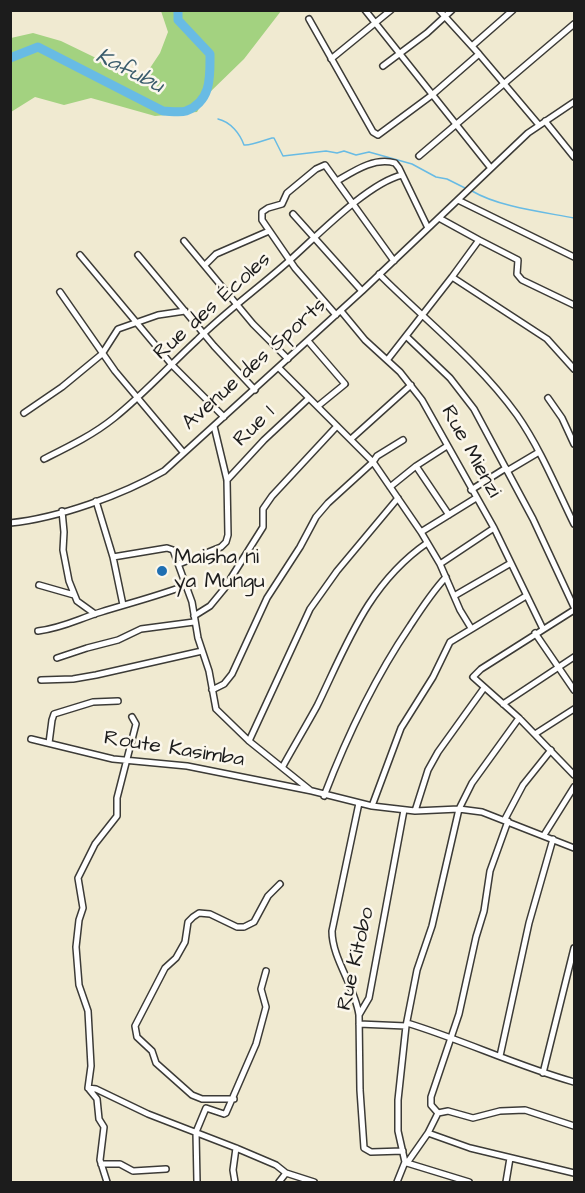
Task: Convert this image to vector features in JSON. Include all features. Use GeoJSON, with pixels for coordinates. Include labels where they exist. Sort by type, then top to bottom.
{"type":"FeatureCollection","features":[{"type":"Feature","properties":{"kind":"street"},"geometry":{"type":"LineString","coordinates":[[365,10],[490,168],[538,125],[574,102]]}},
{"type":"Feature","properties":{"kind":"street"},"geometry":{"type":"LineString","coordinates":[[331,58],[376,24],[390,10]]}},
{"type":"Feature","properties":{"kind":"street"},"geometry":{"type":"LineString","coordinates":[[440,10],[538,125]]}},
{"type":"Feature","properties":{"kind":"street"},"geometry":{"type":"LineString","coordinates":[[383,66],[400,55],[452,10]]}},
{"type":"Feature","properties":{"kind":"street"},"geometry":{"type":"LineString","coordinates":[[472,46],[513,10]]}},
{"type":"Feature","properties":{"kind":"street"},"geometry":{"type":"LineString","coordinates":[[309,19],[373,132],[378,135],[432,95],[479,54]]}},
{"type":"Feature","properties":{"kind":"street"},"geometry":{"type":"LineString","coordinates":[[419,156],[574,24]]}},
{"type":"Feature","properties":{"kind":"street"},"geometry":{"type":"LineString","coordinates":[[545,121],[574,157]]}},
{"type":"Feature","properties":{"kind":"street"},"geometry":{"type":"LineString","coordinates":[[394,261],[336,181],[362,166],[388,161],[397,165],[428,228]]}},
{"type":"Feature","properties":{"kind":"street","name":"Rue Mienzi"},"geometry":{"type":"LineString","coordinates":[[336,181],[325,165],[285,195],[283,203],[278,207],[268,208],[262,213],[262,220],[290,261],[338,313],[388,359],[422,400],[494,528],[543,629]]}},
{"type":"Feature","properties":{"kind":"street","name":"Avenue des Sports"},"geometry":{"type":"LineString","coordinates":[[10,522],[39,519],[96,501],[140,485],[164,471],[362,291],[490,168]]}},
{"type":"Feature","properties":{"kind":"street","name":"Rue des Écoles"},"geometry":{"type":"LineString","coordinates":[[44,459],[83,439],[114,418],[138,398],[203,334],[353,205],[386,181],[402,176]]}},
{"type":"Feature","properties":{"kind":"street"},"geometry":{"type":"LineString","coordinates":[[458,200],[574,257]]}},
{"type":"Feature","properties":{"kind":"street"},"geometry":{"type":"LineString","coordinates":[[293,214],[362,291]]}},
{"type":"Feature","properties":{"kind":"street"},"geometry":{"type":"LineString","coordinates":[[439,218],[518,261],[517,274],[522,280],[574,305]]}},
{"type":"Feature","properties":{"kind":"street"},"geometry":{"type":"LineString","coordinates":[[205,265],[216,254],[269,231]]}},
{"type":"Feature","properties":{"kind":"street"},"geometry":{"type":"LineString","coordinates":[[388,359],[479,240]]}},
{"type":"Feature","properties":{"kind":"street"},"geometry":{"type":"LineString","coordinates":[[184,241],[237,304],[288,359]]}},
{"type":"Feature","properties":{"kind":"street"},"geometry":{"type":"LineString","coordinates":[[80,255],[172,365],[224,417]]}},
{"type":"Feature","properties":{"kind":"street"},"geometry":{"type":"LineString","coordinates":[[138,255],[203,334],[255,390]]}},
{"type":"Feature","properties":{"kind":"street"},"geometry":{"type":"LineString","coordinates":[[379,274],[472,364],[509,404],[539,452],[574,524]]}},
{"type":"Feature","properties":{"kind":"street"},"geometry":{"type":"LineString","coordinates":[[452,278],[547,339],[574,369]]}},
{"type":"Feature","properties":{"kind":"street"},"geometry":{"type":"LineString","coordinates":[[60,292],[102,354],[183,452]]}},
{"type":"Feature","properties":{"kind":"street"},"geometry":{"type":"LineString","coordinates":[[24,413],[62,387],[102,354],[114,332],[125,325],[138,323],[158,315],[184,311]]}},
{"type":"Feature","properties":{"kind":"street"},"geometry":{"type":"LineString","coordinates":[[406,336],[450,378],[474,409],[533,519],[574,608],[474,675],[474,680],[519,718],[574,775]]}},
{"type":"Feature","properties":{"kind":"street"},"geometry":{"type":"LineString","coordinates":[[308,341],[345,384],[318,406]]}},
{"type":"Feature","properties":{"kind":"street"},"geometry":{"type":"LineString","coordinates":[[279,368],[373,462],[440,564],[471,628]]}},
{"type":"Feature","properties":{"kind":"street"},"geometry":{"type":"LineString","coordinates":[[351,440],[411,385]]}},
{"type":"Feature","properties":{"kind":"street","name":"Rue 1"},"geometry":{"type":"LineString","coordinates":[[227,480],[264,440],[309,398]]}},
{"type":"Feature","properties":{"kind":"street"},"geometry":{"type":"LineString","coordinates":[[548,398],[562,418],[574,444]]}},
{"type":"Feature","properties":{"kind":"street","name":"Rue 1"},"geometry":{"type":"LineString","coordinates":[[178,564],[226,542],[227,480],[214,426]]}},
{"type":"Feature","properties":{"kind":"street"},"geometry":{"type":"LineString","coordinates":[[57,658],[118,640],[141,629],[194,619],[210,606],[225,589],[263,527],[263,509],[272,496],[337,426]]}},
{"type":"Feature","properties":{"kind":"street"},"geometry":{"type":"LineString","coordinates":[[212,690],[224,684],[232,674],[267,598],[316,518],[328,503],[377,456],[402,440]]}},
{"type":"Feature","properties":{"kind":"street"},"geometry":{"type":"LineString","coordinates":[[390,487],[416,466],[447,446]]}},
{"type":"Feature","properties":{"kind":"street"},"geometry":{"type":"LineString","coordinates":[[471,490],[539,452]]}},
{"type":"Feature","properties":{"kind":"street"},"geometry":{"type":"LineString","coordinates":[[416,466],[449,514]]}},
{"type":"Feature","properties":{"kind":"street"},"geometry":{"type":"LineString","coordinates":[[249,741],[310,609],[344,562],[398,498]]}},
{"type":"Feature","properties":{"kind":"street"},"geometry":{"type":"LineString","coordinates":[[421,532],[476,498]]}},
{"type":"Feature","properties":{"kind":"street"},"geometry":{"type":"LineString","coordinates":[[96,501],[113,557],[123,605]]}},
{"type":"Feature","properties":{"kind":"street"},"geometry":{"type":"LineString","coordinates":[[62,511],[63,550],[74,595]]}},
{"type":"Feature","properties":{"kind":"street"},"geometry":{"type":"LineString","coordinates":[[440,564],[494,528]]}},
{"type":"Feature","properties":{"kind":"street"},"geometry":{"type":"LineString","coordinates":[[283,766],[317,706],[354,626],[383,585],[406,559],[427,543]]}},
{"type":"Feature","properties":{"kind":"street"},"geometry":{"type":"LineString","coordinates":[[113,557],[167,548],[173,550],[178,564]]}},
{"type":"Feature","properties":{"kind":"street"},"geometry":{"type":"LineString","coordinates":[[454,596],[511,563]]}},
{"type":"Feature","properties":{"kind":"street","name":"Route Kasimba"},"geometry":{"type":"LineString","coordinates":[[178,564],[192,602],[216,709],[249,741],[312,791]]}},
{"type":"Feature","properties":{"kind":"street"},"geometry":{"type":"LineString","coordinates":[[324,796],[345,743],[376,680],[424,605],[446,578]]}},
{"type":"Feature","properties":{"kind":"street"},"geometry":{"type":"LineString","coordinates":[[39,585],[74,595],[95,614]]}},
{"type":"Feature","properties":{"kind":"street"},"geometry":{"type":"LineString","coordinates":[[38,631],[63,627],[95,614],[186,585]]}},
{"type":"Feature","properties":{"kind":"street"},"geometry":{"type":"LineString","coordinates":[[372,806],[401,728],[433,677],[450,642],[526,596]]}},
{"type":"Feature","properties":{"kind":"street"},"geometry":{"type":"LineString","coordinates":[[535,633],[574,690]]}},
{"type":"Feature","properties":{"kind":"street"},"geometry":{"type":"LineString","coordinates":[[41,680],[73,679],[96,675],[202,651]]}},
{"type":"Feature","properties":{"kind":"street"},"geometry":{"type":"LineString","coordinates":[[503,704],[574,657]]}},
{"type":"Feature","properties":{"kind":"street"},"geometry":{"type":"LineString","coordinates":[[415,811],[428,770],[438,752],[484,688]]}},
{"type":"Feature","properties":{"kind":"street"},"geometry":{"type":"LineString","coordinates":[[49,743],[54,714],[84,704],[118,701]]}},
{"type":"Feature","properties":{"kind":"street"},"geometry":{"type":"LineString","coordinates":[[535,734],[574,708]]}},
{"type":"Feature","properties":{"kind":"street"},"geometry":{"type":"LineString","coordinates":[[116,1179],[107,1182],[101,1164],[104,1127],[99,1119],[98,1101],[88,1088],[91,1066],[88,1011],[80,985],[76,947],[79,920],[83,908],[78,878],[95,844],[117,816],[117,798],[136,724],[132,717]]}},
{"type":"Feature","properties":{"kind":"street"},"geometry":{"type":"LineString","coordinates":[[406,1163],[397,1116],[406,1024],[417,970],[432,926],[459,809],[472,783],[519,718]]}},
{"type":"Feature","properties":{"kind":"street","name":"Route Kasimba"},"geometry":{"type":"LineString","coordinates":[[31,739],[127,760],[184,766],[312,791],[324,796],[372,806],[415,811],[459,809],[482,812],[574,848]]}},
{"type":"Feature","properties":{"kind":"street"},"geometry":{"type":"LineString","coordinates":[[438,1113],[430,1102],[452,1038],[484,911],[490,871],[506,820],[524,785],[551,750]]}},
{"type":"Feature","properties":{"kind":"street"},"geometry":{"type":"LineString","coordinates":[[544,835],[574,787]]}},
{"type":"Feature","properties":{"kind":"street"},"geometry":{"type":"LineString","coordinates":[[359,803],[332,938],[357,1001],[359,1015]]}},
{"type":"Feature","properties":{"kind":"street","name":"Rue Kitobo"},"geometry":{"type":"LineString","coordinates":[[403,1151],[371,1152],[364,1148],[359,1080],[359,1015],[369,998],[404,810]]}},
{"type":"Feature","properties":{"kind":"street"},"geometry":{"type":"LineString","coordinates":[[500,1056],[529,923],[553,839]]}},
{"type":"Feature","properties":{"kind":"street"},"geometry":{"type":"LineString","coordinates":[[234,1099],[202,1099],[192,1095],[156,1063],[152,1051],[137,1037],[135,1026],[165,968],[176,958],[185,942],[188,922],[193,917],[199,914],[210,914],[237,927],[243,927],[254,922],[268,896],[280,884]]}},
{"type":"Feature","properties":{"kind":"street"},"geometry":{"type":"LineString","coordinates":[[543,1073],[574,948]]}},
{"type":"Feature","properties":{"kind":"street"},"geometry":{"type":"LineString","coordinates":[[197,1182],[196,1132],[206,1108],[225,1114],[234,1099],[256,1044],[266,1007],[261,989],[266,971]]}},
{"type":"Feature","properties":{"kind":"street"},"geometry":{"type":"LineString","coordinates":[[359,1024],[406,1024],[452,1038],[574,1083]]}},
{"type":"Feature","properties":{"kind":"street"},"geometry":{"type":"LineString","coordinates":[[88,1088],[96,1089],[148,1114],[276,1165],[286,1173],[314,1182]]}},
{"type":"Feature","properties":{"kind":"street"},"geometry":{"type":"LineString","coordinates":[[438,1113],[448,1111],[473,1118],[500,1111],[525,1110],[574,1126]]}},
{"type":"Feature","properties":{"kind":"street"},"geometry":{"type":"LineString","coordinates":[[398,1182],[406,1163],[428,1133],[438,1113]]}},
{"type":"Feature","properties":{"kind":"street"},"geometry":{"type":"LineString","coordinates":[[428,1133],[470,1148],[574,1173]]}},
{"type":"Feature","properties":{"kind":"street"},"geometry":{"type":"LineString","coordinates":[[235,1182],[233,1170],[236,1148]]}},
{"type":"Feature","properties":{"kind":"street"},"geometry":{"type":"LineString","coordinates":[[506,1182],[510,1158]]}},
{"type":"Feature","properties":{"kind":"street"},"geometry":{"type":"LineString","coordinates":[[406,1163],[469,1182]]}},
{"type":"Feature","properties":{"kind":"street"},"geometry":{"type":"LineString","coordinates":[[101,1164],[120,1164],[133,1171],[166,1169]]}},
{"type":"Feature","properties":{"kind":"street"},"geometry":{"type":"LineString","coordinates":[[279,1182],[286,1173]]}},
{"type":"Feature","properties":{"kind":"green space"},"geometry":{"type":"Polygon","coordinates":[[[161,11],[281,11],[244,59],[207,95],[197,112],[155,116],[91,98],[64,105],[35,97],[11,112],[11,38],[33,33],[61,41],[127,73],[144,77],[160,53],[168,32],[161,11]]]}},
{"type":"Feature","properties":{"kind":"waterway","name":"Kafubu"},"geometry":{"type":"LineString","coordinates":[[10,58],[38,47],[163,111],[186,111],[201,101],[208,87],[210,54],[178,20],[178,10]]}},
{"type":"Feature","properties":{"kind":"waterway"},"geometry":{"type":"LineString","coordinates":[[218,119],[234,129],[244,145],[274,138],[283,156],[326,151],[337,153],[344,151],[356,155],[369,152],[412,164],[436,177],[447,179],[467,189]]}},
{"type":"Feature","properties":{"kind":"waterway"},"geometry":{"type":"LineString","coordinates":[[472,191],[508,205],[574,218]]}},
{"type":"Feature","properties":{"kind":"place","name":"Maisha ni ya Mungu"},"geometry":{"type":"Point","coordinates":[162,571]}}]}
